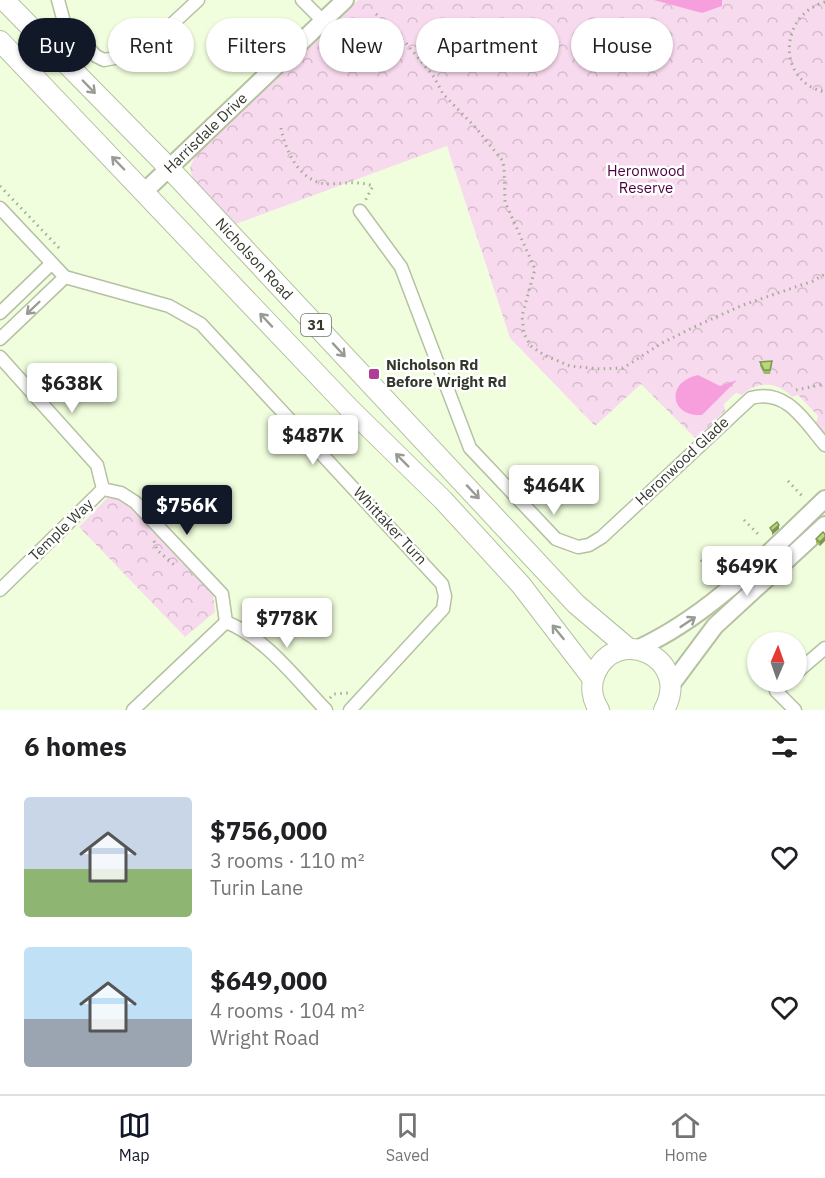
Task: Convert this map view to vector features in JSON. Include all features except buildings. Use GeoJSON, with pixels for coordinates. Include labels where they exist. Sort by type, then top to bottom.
{"type":"FeatureCollection","features":[{"type":"Feature","properties":{"kind":"main road","name":"Nicholson Road"},"geometry":{"type":"LineString","coordinates":[[4,0],[169,168],[576,604],[633,649],[656,657],[664,665],[669,695],[680,710]]}},
{"type":"Feature","properties":{"kind":"main road","name":"31"},"geometry":{"type":"LineString","coordinates":[[0,41],[341,400],[443,500],[521,585],[593,684],[599,710]]}},
{"type":"Feature","properties":{"kind":"main road"},"geometry":{"type":"LineString","coordinates":[[593,684],[606,658],[633,649]]}},
{"type":"Feature","properties":{"kind":"street"},"geometry":{"type":"LineString","coordinates":[[58,0],[64,22],[96,56],[104,60],[141,53],[198,0]]}},
{"type":"Feature","properties":{"kind":"street"},"geometry":{"type":"LineString","coordinates":[[302,0],[320,18]]}},
{"type":"Feature","properties":{"kind":"street","name":"Harrisdale Drive"},"geometry":{"type":"LineString","coordinates":[[326,18],[345,0]]}},
{"type":"Feature","properties":{"kind":"street","name":"Harrisdale Drive"},"geometry":{"type":"LineString","coordinates":[[145,192],[319,25]]}},
{"type":"Feature","properties":{"kind":"street"},"geometry":{"type":"LineString","coordinates":[[0,208],[65,277],[0,339]]}},
{"type":"Feature","properties":{"kind":"street","name":"Heronwood Glade"},"geometry":{"type":"LineString","coordinates":[[360,211],[400,267],[470,448],[556,539],[578,547],[589,545],[602,537],[751,398],[779,397],[795,410],[825,445]]}},
{"type":"Feature","properties":{"kind":"street"},"geometry":{"type":"LineString","coordinates":[[0,313],[52,263]]}},
{"type":"Feature","properties":{"kind":"street","name":"Whittaker Turn"},"geometry":{"type":"LineString","coordinates":[[65,277],[169,306],[201,324],[442,584],[445,596],[443,609],[350,710]]}},
{"type":"Feature","properties":{"kind":"street","name":"Temple Way"},"geometry":{"type":"LineString","coordinates":[[0,357],[97,465],[103,489],[0,590]]}},
{"type":"Feature","properties":{"kind":"street"},"geometry":{"type":"LineString","coordinates":[[103,489],[121,493],[135,502],[222,594],[226,622]]}},
{"type":"Feature","properties":{"kind":"street"},"geometry":{"type":"LineString","coordinates":[[633,649],[684,625],[707,609],[825,499]]}},
{"type":"Feature","properties":{"kind":"street"},"geometry":{"type":"LineString","coordinates":[[669,695],[715,626],[825,525]]}},
{"type":"Feature","properties":{"kind":"street"},"geometry":{"type":"LineString","coordinates":[[226,622],[244,629],[257,640],[324,708]]}},
{"type":"Feature","properties":{"kind":"street"},"geometry":{"type":"LineString","coordinates":[[133,710],[226,622]]}},
{"type":"Feature","properties":{"kind":"street"},"geometry":{"type":"LineString","coordinates":[[807,664],[825,648]]}},
{"type":"Feature","properties":{"kind":"street"},"geometry":{"type":"LineString","coordinates":[[586,710],[593,684]]}},
{"type":"Feature","properties":{"kind":"street"},"geometry":{"type":"LineString","coordinates":[[777,692],[795,710]]}},
{"type":"Feature","properties":{"kind":"path"},"geometry":{"type":"LineString","coordinates":[[825,2],[810,7],[800,15],[792,29],[789,44],[793,65],[800,77],[811,88],[825,92]]}},
{"type":"Feature","properties":{"kind":"path"},"geometry":{"type":"LineString","coordinates":[[376,14],[410,48],[443,94],[476,128],[502,160],[505,202],[535,269],[523,309],[523,328],[531,346],[544,355],[578,368],[623,368],[662,343],[694,327],[743,305],[813,281],[825,274]]}},
{"type":"Feature","properties":{"kind":"path"},"geometry":{"type":"LineString","coordinates":[[281,128],[296,165],[311,178],[329,184],[362,182],[374,186],[360,211]]}},
{"type":"Feature","properties":{"kind":"path"},"geometry":{"type":"LineString","coordinates":[[0,186],[61,250]]}},
{"type":"Feature","properties":{"kind":"path"},"geometry":{"type":"LineString","coordinates":[[796,390],[825,384]]}},
{"type":"Feature","properties":{"kind":"path"},"geometry":{"type":"LineString","coordinates":[[788,481],[803,497]]}},
{"type":"Feature","properties":{"kind":"path"},"geometry":{"type":"LineString","coordinates":[[744,520],[761,537]]}},
{"type":"Feature","properties":{"kind":"path"},"geometry":{"type":"LineString","coordinates":[[153,535],[157,550],[170,563],[185,568]]}},
{"type":"Feature","properties":{"kind":"path"},"geometry":{"type":"LineString","coordinates":[[701,560],[718,577]]}},
{"type":"Feature","properties":{"kind":"path"},"geometry":{"type":"LineString","coordinates":[[324,708],[334,694],[352,693]]}},
{"type":"Feature","properties":{"kind":"green space","name":"Heronwood Reserve"},"geometry":{"type":"Polygon","coordinates":[[[358,0],[825,0],[825,434],[816,423],[818,416],[798,395],[792,397],[780,388],[767,385],[754,387],[742,395],[736,393],[724,404],[725,411],[696,439],[641,384],[595,426],[510,338],[447,146],[233,225],[193,182],[190,167],[197,152],[282,72],[307,72],[307,48],[319,37],[319,72],[404,72],[404,18],[339,18],[358,0]]]}},
{"type":"Feature","properties":{"kind":"green space"},"geometry":{"type":"Polygon","coordinates":[[[108,497],[124,501],[213,595],[215,612],[185,637],[79,527],[108,497]]]}},
{"type":"Feature","properties":{"kind":"shaded area"},"geometry":{"type":"Polygon","coordinates":[[[654,0],[722,0],[722,6],[702,13],[654,0]]]}},
{"type":"Feature","properties":{"kind":"shaded area"},"geometry":{"type":"Polygon","coordinates":[[[698,375],[720,386],[737,380],[702,415],[683,411],[676,398],[676,391],[680,384],[698,375]]]}},
{"type":"Feature","properties":{"kind":"place","name":"Nicholson Rd Before Wright Rd"},"geometry":{"type":"Point","coordinates":[374,374]}}]}
